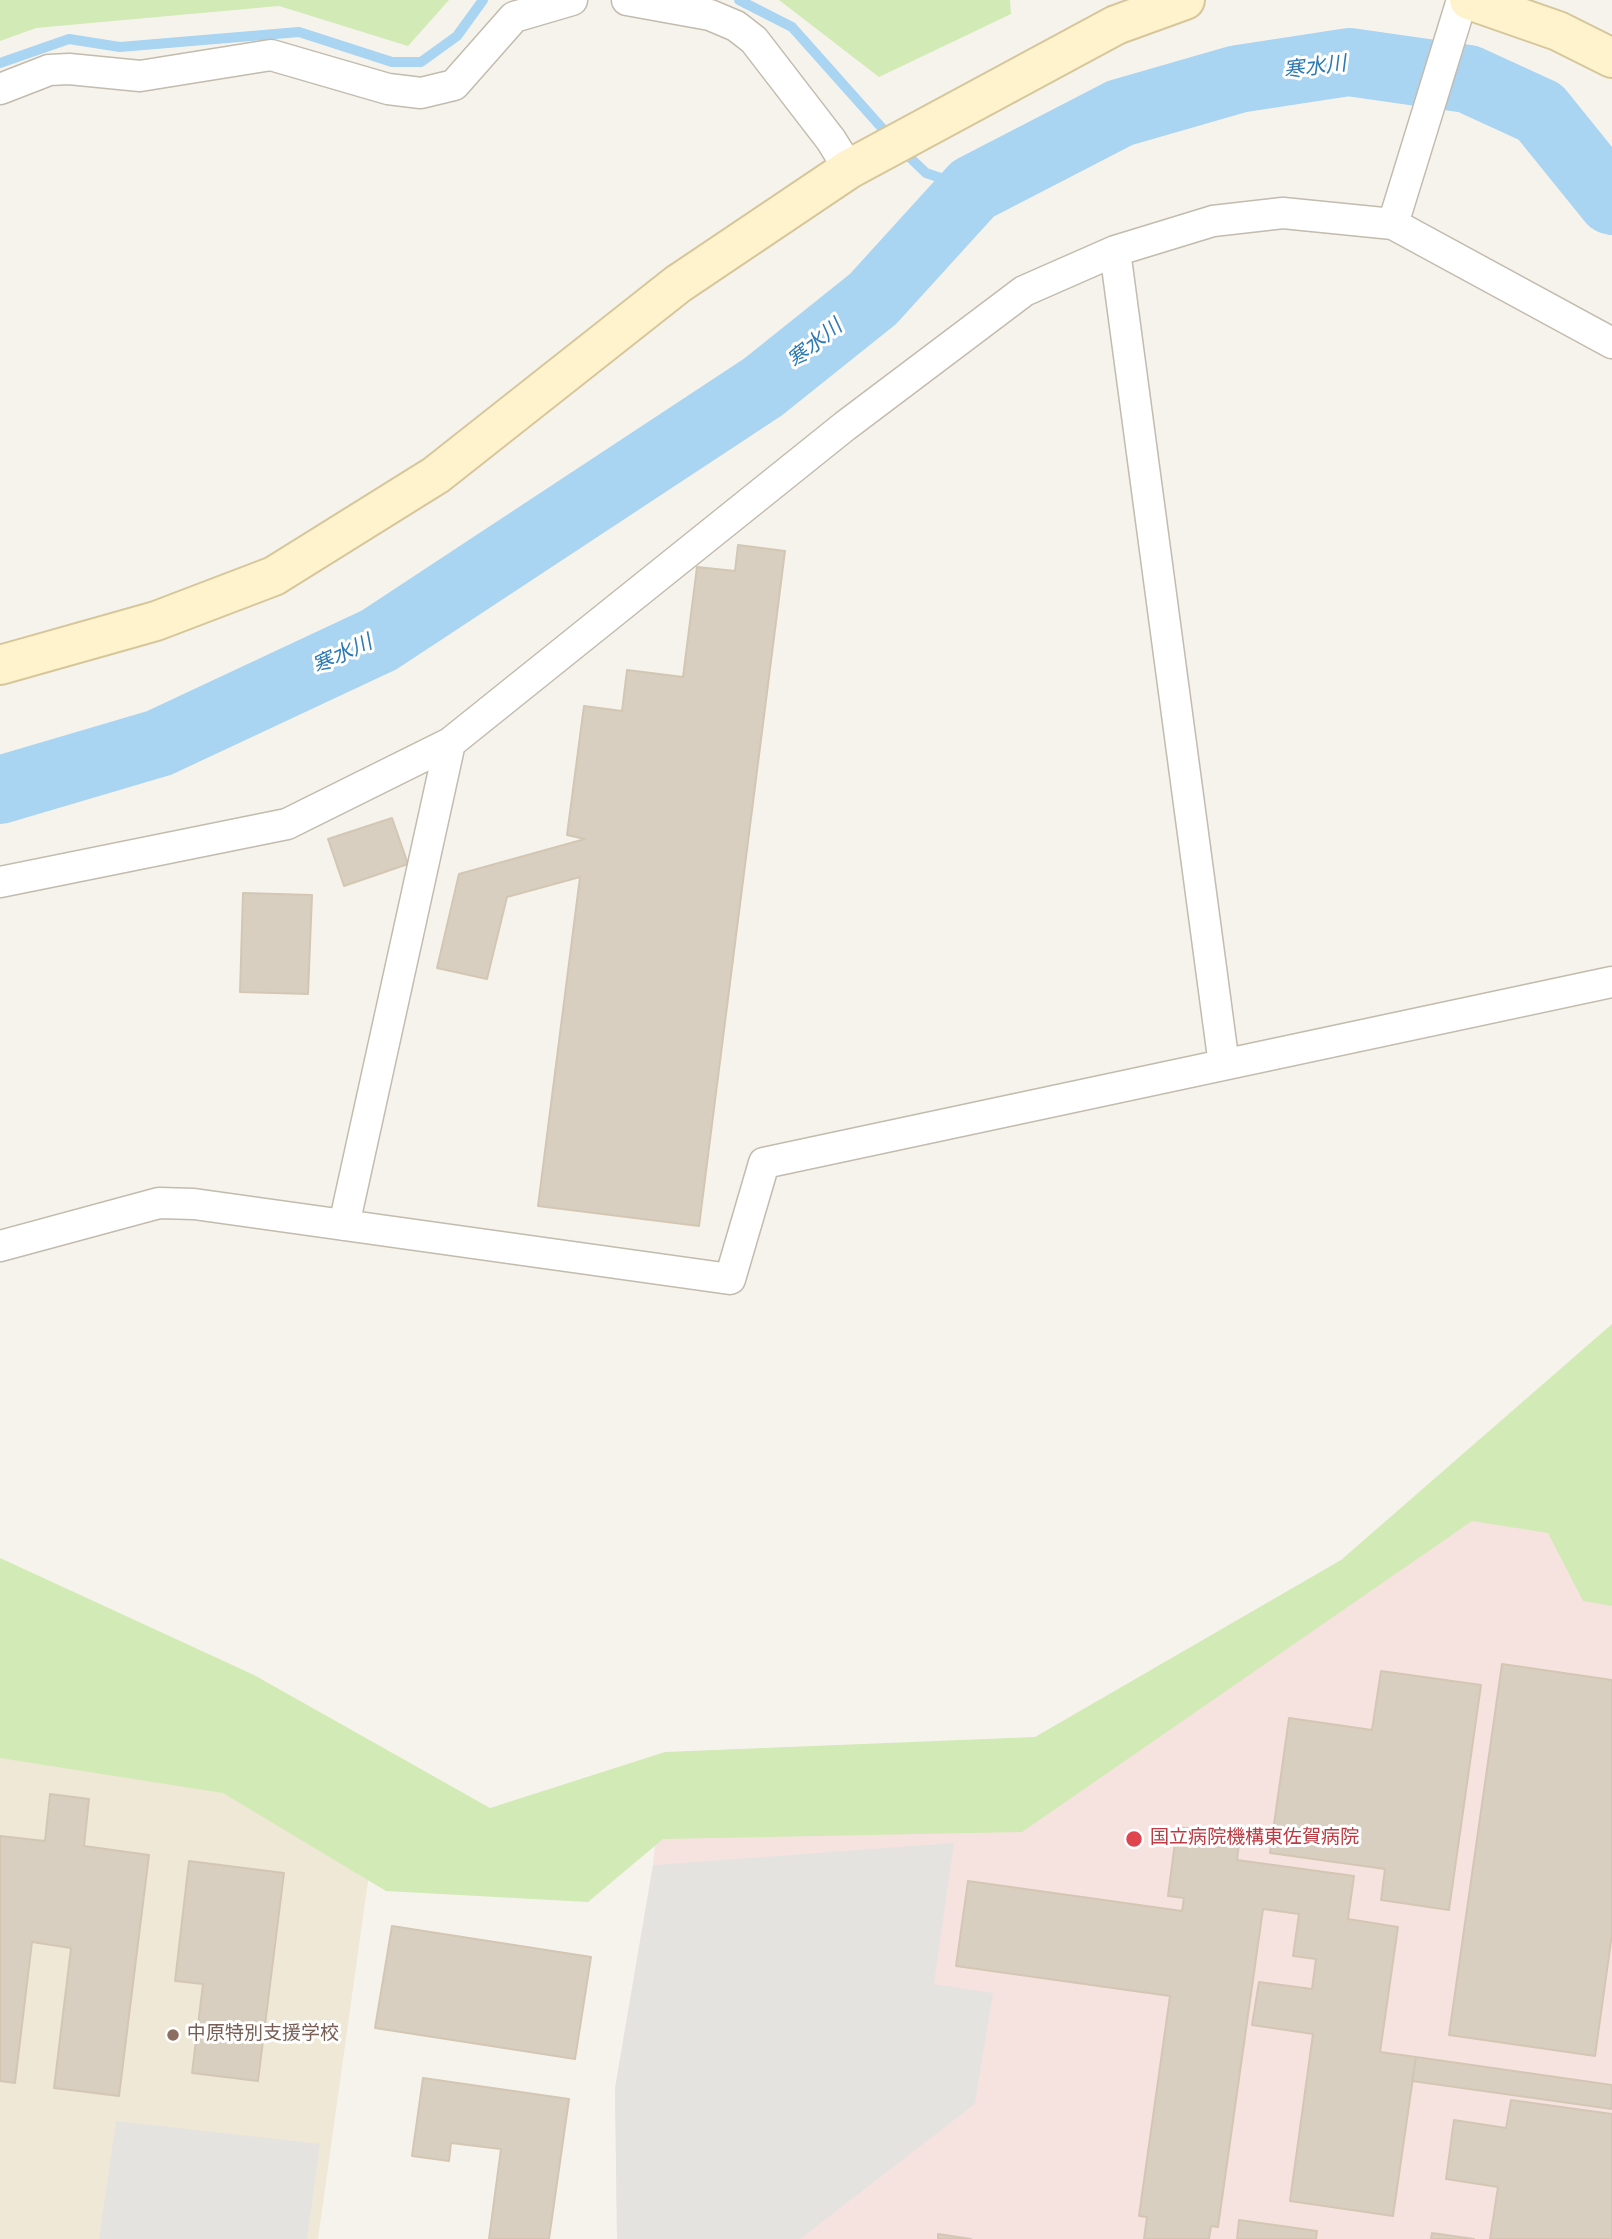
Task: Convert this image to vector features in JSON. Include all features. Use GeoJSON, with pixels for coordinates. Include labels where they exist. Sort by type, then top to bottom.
{"type":"FeatureCollection","features":[{"type":"Feature","properties":{"kind":"street"},"geometry":{"type":"LineString","coordinates":[[0,89],[48,70],[69,69],[141,76],[271,55],[388,89],[421,93],[454,85],[514,16],[572,0]]}},
{"type":"Feature","properties":{"kind":"street"},"geometry":{"type":"LineString","coordinates":[[627,0],[710,15],[736,26],[754,40],[831,140],[863,161]]}},
{"type":"Feature","properties":{"kind":"street"},"geometry":{"type":"LineString","coordinates":[[0,665],[156,621],[274,576],[436,475],[678,284],[863,161],[1116,26],[1185,0]]}},
{"type":"Feature","properties":{"kind":"street"},"geometry":{"type":"LineString","coordinates":[[1393,224],[1461,9],[1558,31],[1612,58]]}},
{"type":"Feature","properties":{"kind":"street"},"geometry":{"type":"LineString","coordinates":[[0,882],[287,824],[450,743],[845,426],[1024,290],[1115,251],[1213,221],[1283,213],[1393,224],[1612,343]]}},
{"type":"Feature","properties":{"kind":"street"},"geometry":{"type":"LineString","coordinates":[[1115,251],[1223,1065]]}},
{"type":"Feature","properties":{"kind":"street"},"geometry":{"type":"LineString","coordinates":[[344,1225],[450,743]]}},
{"type":"Feature","properties":{"kind":"street"},"geometry":{"type":"LineString","coordinates":[[0,1246],[159,1203],[194,1204],[730,1279],[764,1163],[1612,982]]}},
{"type":"Feature","properties":{"kind":"shaded area","name":"国立病院機構東佐賀病院"},"geometry":{"type":"Polygon","coordinates":[[[1487,1490],[1612,1516],[1612,2239],[617,2239],[615,2088],[653,1865],[658,1812],[1022,1794],[1487,1490]]]}},
{"type":"Feature","properties":{"kind":"shaded area","name":"中原特別支援学校"},"geometry":{"type":"Polygon","coordinates":[[[0,1726],[375,1831],[318,2239],[0,2239],[0,1726]]]}},
{"type":"Feature","properties":{"kind":"shaded area"},"geometry":{"type":"Polygon","coordinates":[[[954,1843],[934,1984],[993,1993],[975,2104],[800,2239],[617,2239],[615,2088],[653,1865],[954,1843]]]}},
{"type":"Feature","properties":{"kind":"shaded area"},"geometry":{"type":"Polygon","coordinates":[[[116,2121],[320,2144],[307,2239],[99,2239],[116,2121]]]}},
{"type":"Feature","properties":{"kind":"green space"},"geometry":{"type":"Polygon","coordinates":[[[0,0],[449,0],[408,46],[279,6],[36,28],[0,41],[0,0]]]}},
{"type":"Feature","properties":{"kind":"green space"},"geometry":{"type":"Polygon","coordinates":[[[779,0],[1010,0],[1011,14],[879,77],[779,0]]]}},
{"type":"Feature","properties":{"kind":"green space"},"geometry":{"type":"Polygon","coordinates":[[[1612,1324],[1612,1606],[1583,1601],[1548,1533],[1472,1521],[1022,1832],[663,1839],[588,1902],[386,1891],[223,1793],[0,1758],[0,1558],[254,1675],[490,1808],[665,1752],[1035,1737],[1341,1560],[1612,1324]]]}},
{"type":"Feature","properties":{"kind":"building"},"geometry":{"type":"Polygon","coordinates":[[[738,545],[785,551],[699,1226],[538,1206],[580,877],[507,897],[487,979],[437,968],[459,874],[585,839],[567,835],[584,706],[622,711],[627,670],[683,677],[697,567],[735,571],[738,545]]]}},
{"type":"Feature","properties":{"kind":"building"},"geometry":{"type":"Polygon","coordinates":[[[392,818],[408,864],[344,886],[328,839],[392,818]]]}},
{"type":"Feature","properties":{"kind":"building"},"geometry":{"type":"Polygon","coordinates":[[[243,893],[312,895],[308,994],[240,992],[243,893]]]}},
{"type":"Feature","properties":{"kind":"building"},"geometry":{"type":"Polygon","coordinates":[[[1502,1664],[1612,1680],[1612,1934],[1595,2056],[1449,2035],[1502,1664]]]}},
{"type":"Feature","properties":{"kind":"building"},"geometry":{"type":"Polygon","coordinates":[[[1381,1671],[1481,1685],[1449,1910],[1381,1900],[1385,1869],[1270,1853],[1289,1718],[1372,1730],[1381,1671]]]}},
{"type":"Feature","properties":{"kind":"building"},"geometry":{"type":"Polygon","coordinates":[[[50,1794],[89,1799],[84,1846],[149,1855],[119,2096],[54,2088],[71,1948],[32,1942],[15,2083],[0,2081],[0,1836],[45,1841],[50,1794]]]}},
{"type":"Feature","properties":{"kind":"building"},"geometry":{"type":"Polygon","coordinates":[[[1177,1827],[1240,1835],[1237,1860],[1354,1876],[1348,1919],[1398,1927],[1380,2052],[1416,2057],[1393,2216],[1290,2201],[1313,2034],[1252,2025],[1259,1982],[1312,1989],[1316,1959],[1293,1956],[1299,1914],[1263,1909],[1218,2227],[1211,2226],[1209,2239],[1144,2239],[1147,2217],[1139,2216],[1170,1996],[956,1966],[968,1881],[1182,1911],[1184,1898],[1168,1896],[1177,1827]]]}},
{"type":"Feature","properties":{"kind":"building"},"geometry":{"type":"Polygon","coordinates":[[[189,1861],[284,1873],[258,2081],[192,2073],[203,1984],[175,1981],[189,1861]]]}},
{"type":"Feature","properties":{"kind":"building"},"geometry":{"type":"Polygon","coordinates":[[[392,1926],[591,1957],[575,2059],[375,2028],[392,1926]]]}},
{"type":"Feature","properties":{"kind":"building"},"geometry":{"type":"Polygon","coordinates":[[[1416,2057],[1612,2085],[1612,2109],[1412,2081],[1416,2057]]]}},
{"type":"Feature","properties":{"kind":"building"},"geometry":{"type":"Polygon","coordinates":[[[423,2078],[569,2099],[549,2239],[489,2239],[501,2149],[451,2143],[449,2161],[412,2156],[423,2078]]]}},
{"type":"Feature","properties":{"kind":"building"},"geometry":{"type":"Polygon","coordinates":[[[1511,2100],[1612,2114],[1612,2239],[1490,2239],[1498,2187],[1446,2179],[1454,2120],[1506,2128],[1511,2100]]]}},
{"type":"Feature","properties":{"kind":"building"},"geometry":{"type":"Polygon","coordinates":[[[1239,2220],[1317,2231],[1316,2239],[1237,2239],[1239,2220]]]}},
{"type":"Feature","properties":{"kind":"building"},"geometry":{"type":"Polygon","coordinates":[[[1432,2233],[1474,2239],[1431,2239],[1432,2233]]]}},
{"type":"Feature","properties":{"kind":"building"},"geometry":{"type":"Polygon","coordinates":[[[938,2234],[971,2239],[938,2239],[938,2234]]]}},
{"type":"Feature","properties":{"kind":"waterway"},"geometry":{"type":"LineString","coordinates":[[0,63],[69,39],[120,47],[299,32],[392,62],[421,62],[457,36],[483,0]]}},
{"type":"Feature","properties":{"kind":"waterway"},"geometry":{"type":"LineString","coordinates":[[739,0],[792,27],[890,137]]}},
{"type":"Feature","properties":{"kind":"waterway","name":"寒水川"},"geometry":{"type":"LineString","coordinates":[[0,790],[159,743],[379,640],[763,387],[873,299],[973,189],[1120,113],[1238,79],[1349,62],[1468,79],[1540,112],[1612,201]]}},
{"type":"Feature","properties":{"kind":"waterway"},"geometry":{"type":"LineString","coordinates":[[901,149],[926,173],[973,189]]}},
{"type":"Feature","properties":{"kind":"place","name":"国立病院機構東佐賀病院"},"geometry":{"type":"Point","coordinates":[1134,1839]}},
{"type":"Feature","properties":{"kind":"place","name":"中原特別支援学校"},"geometry":{"type":"Point","coordinates":[173,2035]}}]}
